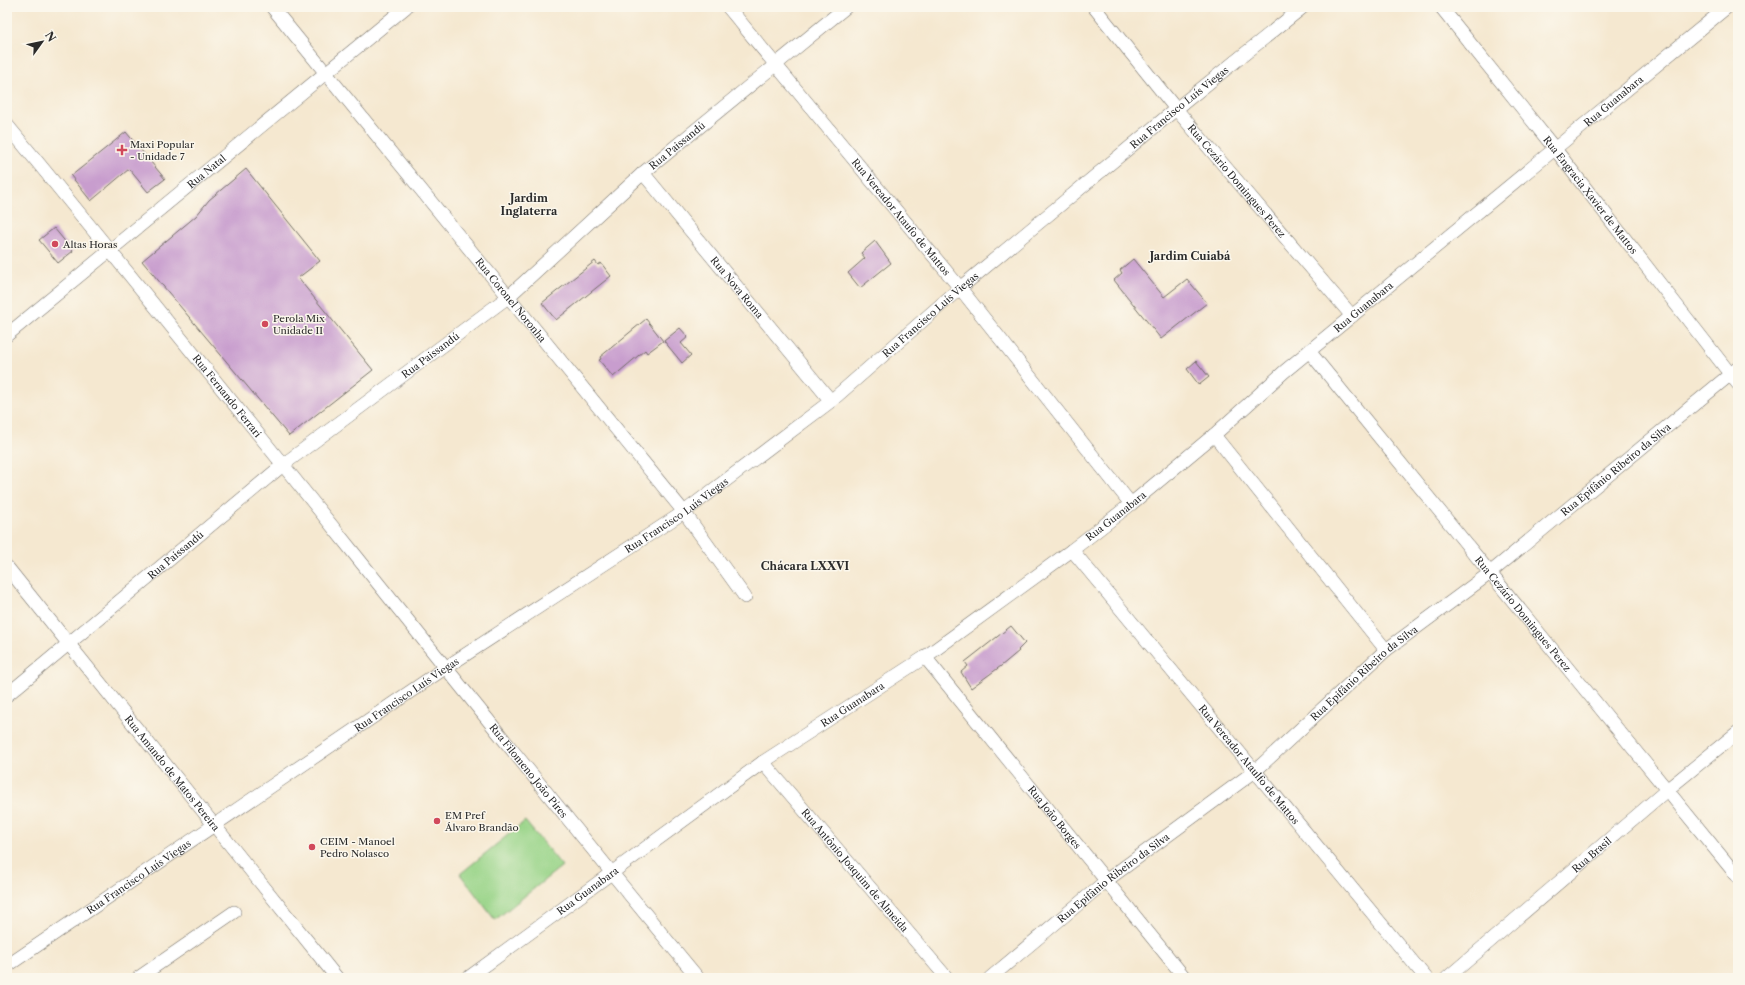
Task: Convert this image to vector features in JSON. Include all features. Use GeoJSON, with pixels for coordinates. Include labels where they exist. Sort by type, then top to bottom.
{"type":"FeatureCollection","features":[{"type":"Feature","properties":{"kind":"street","name":"Rua Coronel Noronha"},"geometry":{"type":"LineString","coordinates":[[272,7],[684,512],[745,597]]}},
{"type":"Feature","properties":{"kind":"street","name":"Rua Natal"},"geometry":{"type":"LineString","coordinates":[[7,335],[406,7]]}},
{"type":"Feature","properties":{"kind":"street","name":"Rua Vereador Ataufo de Mattos"},"geometry":{"type":"LineString","coordinates":[[728,7],[960,288],[1131,504]]}},
{"type":"Feature","properties":{"kind":"street","name":"Rua Paissandú"},"geometry":{"type":"LineString","coordinates":[[7,696],[284,464],[508,297],[643,173],[846,7]]}},
{"type":"Feature","properties":{"kind":"street","name":"Rua Cezário Domingues Perez"},"geometry":{"type":"LineString","coordinates":[[1094,7],[1176,109],[1352,316]]}},
{"type":"Feature","properties":{"kind":"street","name":"Rua Francisco Luís Viegas"},"geometry":{"type":"LineString","coordinates":[[7,966],[445,668],[684,512],[831,401],[960,288],[1176,109],[1303,7]]}},
{"type":"Feature","properties":{"kind":"street","name":"Rua Engracia Xavier de Mattos"},"geometry":{"type":"LineString","coordinates":[[1441,7],[1735,375]]}},
{"type":"Feature","properties":{"kind":"street","name":"Rua Guanabara"},"geometry":{"type":"LineString","coordinates":[[468,978],[763,762],[925,657],[1072,550],[1131,504],[1214,435],[1309,351],[1727,7]]}},
{"type":"Feature","properties":{"kind":"street","name":"Rua Fernando Ferrari"},"geometry":{"type":"LineString","coordinates":[[7,125],[284,464],[445,668]]}},
{"type":"Feature","properties":{"kind":"street","name":"Rua Nova Roma"},"geometry":{"type":"LineString","coordinates":[[643,173],[831,401]]}},
{"type":"Feature","properties":{"kind":"street","name":"Rua Cezário Domingues Perez"},"geometry":{"type":"LineString","coordinates":[[1309,351],[1738,876]]}},
{"type":"Feature","properties":{"kind":"street","name":"Rua Epifânio Ribeiro da Silva"},"geometry":{"type":"LineString","coordinates":[[990,978],[1107,880],[1255,771],[1386,650],[1490,573],[1735,375]]}},
{"type":"Feature","properties":{"kind":"street"},"geometry":{"type":"LineString","coordinates":[[1214,435],[1386,650]]}},
{"type":"Feature","properties":{"kind":"street","name":"Rua Vereador Ataulfo de Mattos"},"geometry":{"type":"LineString","coordinates":[[1072,550],[1426,978]]}},
{"type":"Feature","properties":{"kind":"street","name":"Rua Amando de Matos Pereira"},"geometry":{"type":"LineString","coordinates":[[7,567],[337,978]]}},
{"type":"Feature","properties":{"kind":"street","name":"Rua João Borges"},"geometry":{"type":"LineString","coordinates":[[925,657],[1185,978]]}},
{"type":"Feature","properties":{"kind":"street","name":"Rua Filomeno João Píres"},"geometry":{"type":"LineString","coordinates":[[445,668],[698,978]]}},
{"type":"Feature","properties":{"kind":"street","name":"Rua Brasil"},"geometry":{"type":"LineString","coordinates":[[1447,978],[1668,789],[1738,732]]}},
{"type":"Feature","properties":{"kind":"street","name":"Rua Antônio Joaquim de Almeida"},"geometry":{"type":"LineString","coordinates":[[763,762],[947,978]]}},
{"type":"Feature","properties":{"kind":"street"},"geometry":{"type":"LineString","coordinates":[[138,978],[234,912]]}},
{"type":"Feature","properties":{"kind":"green space"},"geometry":{"type":"Polygon","coordinates":[[[525,821],[562,866],[495,920],[460,874],[525,821]]]}},
{"type":"Feature","properties":{"kind":"building","name":"Maxi Popular - Unidade 7"},"geometry":{"type":"Polygon","coordinates":[[[126,132],[165,179],[148,192],[129,169],[91,201],[71,176],[126,132]]]}},
{"type":"Feature","properties":{"kind":"building","name":"Perola Mix Unidade II"},"geometry":{"type":"Polygon","coordinates":[[[246,169],[320,261],[298,278],[373,370],[289,436],[142,261],[196,216],[209,200],[246,169]]]}},
{"type":"Feature","properties":{"kind":"building","name":"Altas Horas"},"geometry":{"type":"Polygon","coordinates":[[[54,228],[73,251],[58,263],[39,240],[54,228]]]}},
{"type":"Feature","properties":{"kind":"building"},"geometry":{"type":"Polygon","coordinates":[[[875,241],[891,263],[860,288],[848,273],[865,258],[861,253],[875,241]]]}},
{"type":"Feature","properties":{"kind":"building"},"geometry":{"type":"Polygon","coordinates":[[[1133,259],[1164,297],[1187,279],[1207,303],[1161,339],[1114,280],[1122,273],[1120,270],[1133,259]]]}},
{"type":"Feature","properties":{"kind":"building"},"geometry":{"type":"Polygon","coordinates":[[[595,261],[598,265],[601,263],[611,276],[556,320],[542,303],[595,261]]]}},
{"type":"Feature","properties":{"kind":"building"},"geometry":{"type":"Polygon","coordinates":[[[646,319],[663,341],[647,353],[645,350],[613,377],[599,360],[601,359],[600,357],[646,319]]]}},
{"type":"Feature","properties":{"kind":"building"},"geometry":{"type":"Polygon","coordinates":[[[680,328],[688,337],[681,343],[691,355],[682,363],[664,341],[680,328]]]}},
{"type":"Feature","properties":{"kind":"building"},"geometry":{"type":"Polygon","coordinates":[[[1196,361],[1209,377],[1199,385],[1187,369],[1196,361]]]}},
{"type":"Feature","properties":{"kind":"building"},"geometry":{"type":"Polygon","coordinates":[[[1011,626],[1025,643],[1018,650],[1019,651],[1001,666],[971,688],[961,672],[968,666],[965,662],[1011,626]]]}},
{"type":"Feature","properties":{"kind":"place","name":"Maxi Popular - Unidade 7"},"geometry":{"type":"Point","coordinates":[122,150]}},
{"type":"Feature","properties":{"kind":"place","name":"Altas Horas"},"geometry":{"type":"Point","coordinates":[55,244]}},
{"type":"Feature","properties":{"kind":"place","name":"Perola Mix Unidade II"},"geometry":{"type":"Point","coordinates":[265,324]}},
{"type":"Feature","properties":{"kind":"place","name":"EM Pref Álvaro Brandão"},"geometry":{"type":"Point","coordinates":[437,821]}},
{"type":"Feature","properties":{"kind":"place","name":"CEIM - Manoel Pedro Nolasco"},"geometry":{"type":"Point","coordinates":[312,847]}},
{"type":"Feature","properties":{"kind":"district","name":"Jardim Inglaterra"},"geometry":{"type":"Point","coordinates":[529,204]}},
{"type":"Feature","properties":{"kind":"district","name":"Jardim Cuiabá"},"geometry":{"type":"Point","coordinates":[1190,256]}},
{"type":"Feature","properties":{"kind":"district","name":"Chácara LXXVI"},"geometry":{"type":"Point","coordinates":[805,566]}}]}
